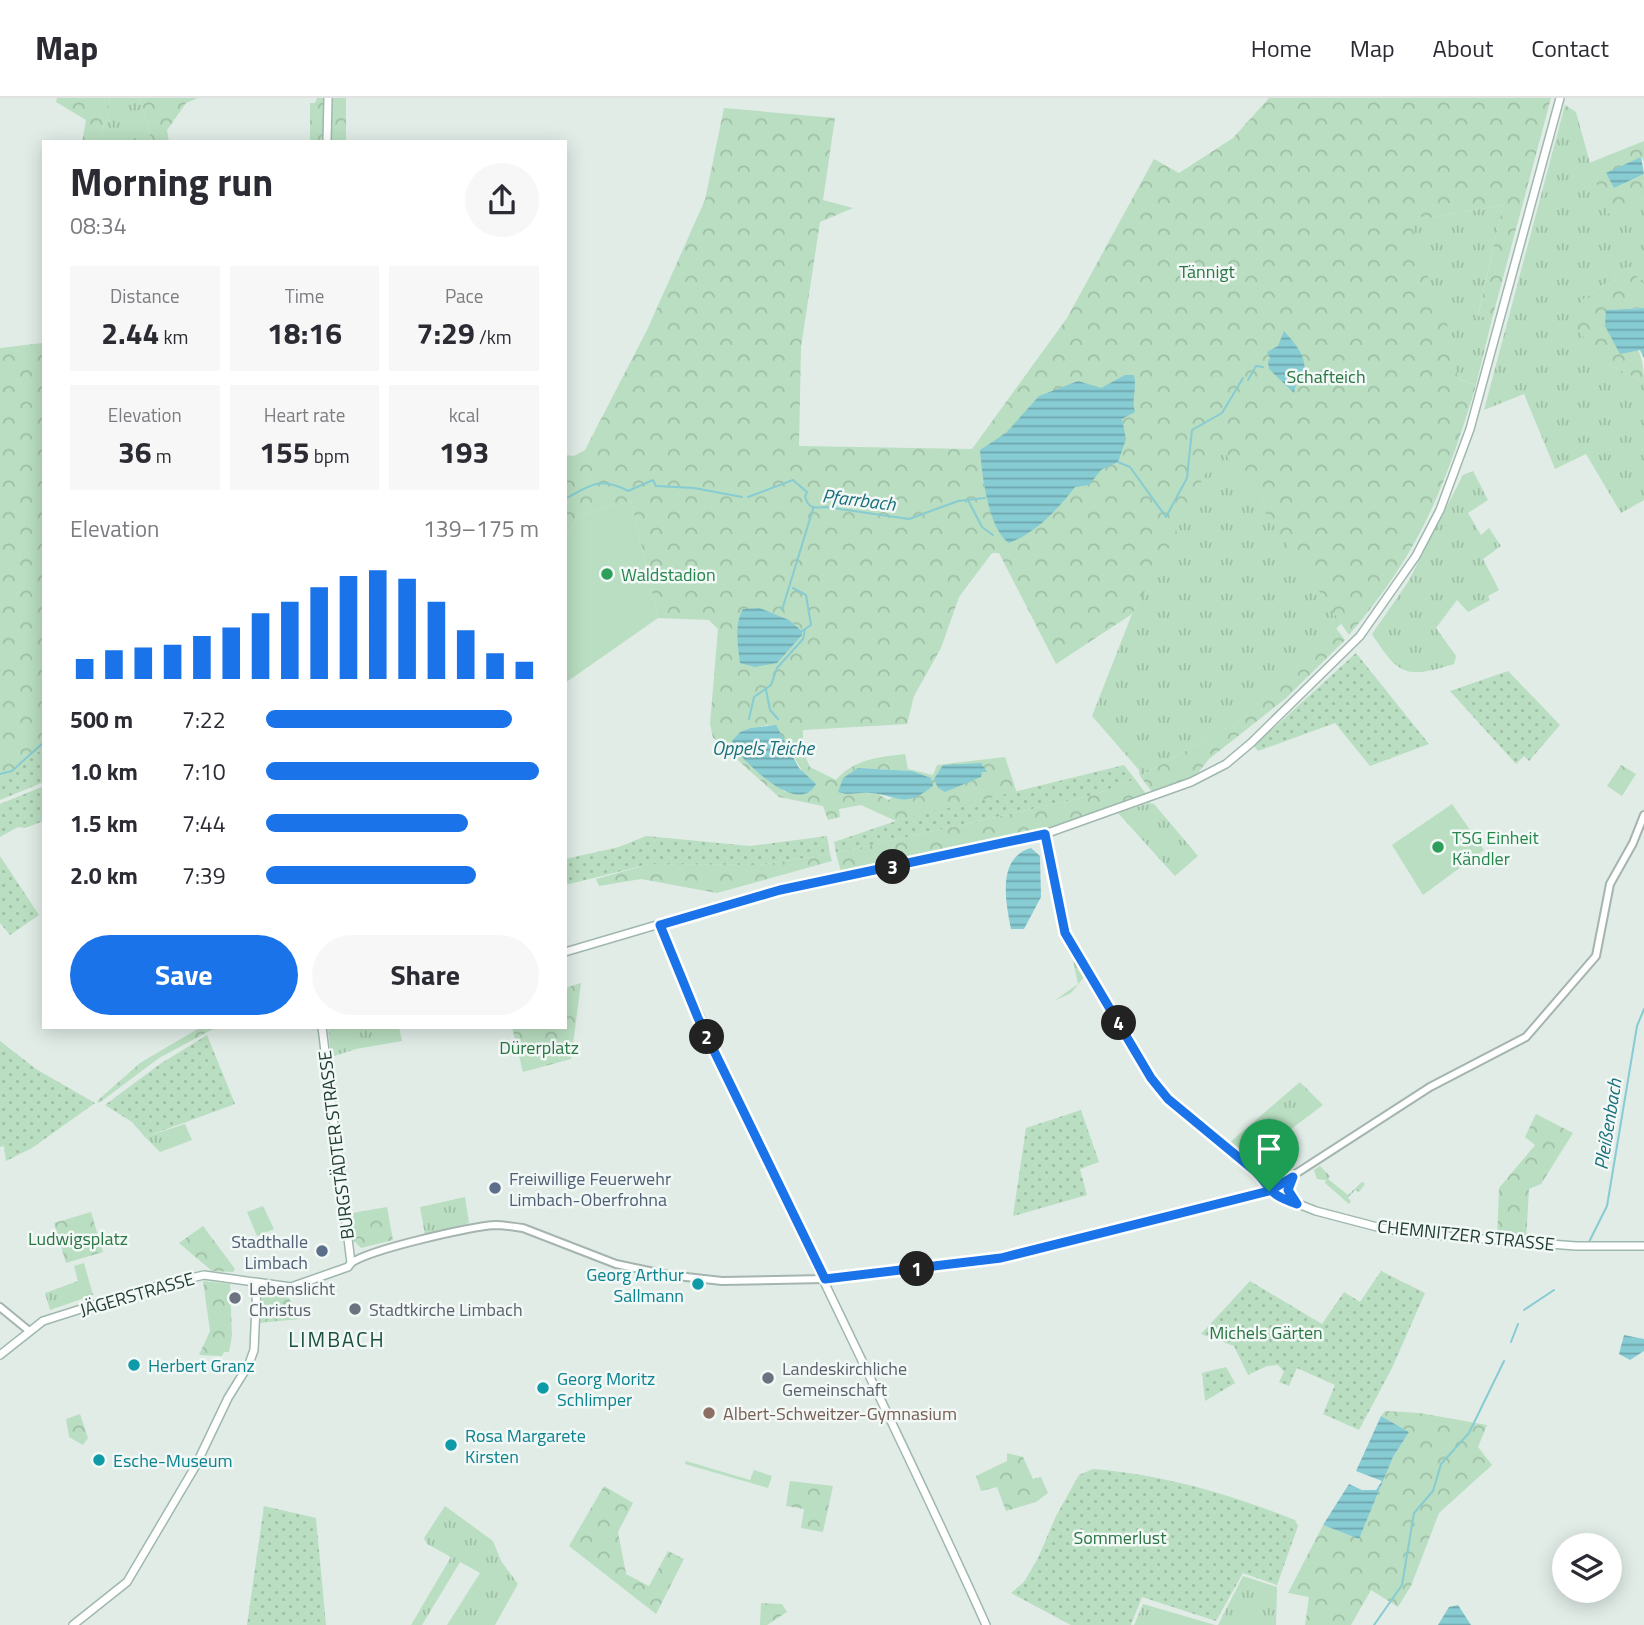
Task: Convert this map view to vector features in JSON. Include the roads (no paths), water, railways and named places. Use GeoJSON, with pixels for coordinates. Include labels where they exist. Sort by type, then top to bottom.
{"type":"FeatureCollection","features":[{"type":"Feature","properties":{"kind":"main road"},"geometry":{"type":"LineString","coordinates":[[327,140],[328,98]]}},
{"type":"Feature","properties":{"kind":"main road"},"geometry":{"type":"LineString","coordinates":[[567,951],[769,892],[1045,834],[1191,782],[1226,764],[1351,647],[1416,556],[1440,510],[1459,463],[1497,335],[1560,98]]}},
{"type":"Feature","properties":{"kind":"main road"},"geometry":{"type":"LineString","coordinates":[[1045,834],[1065,933],[1151,1078],[1168,1099],[1255,1171],[1269,1191]]}},
{"type":"Feature","properties":{"kind":"main road"},"geometry":{"type":"LineString","coordinates":[[660,925],[698,1018],[825,1279],[986,1625]]}},
{"type":"Feature","properties":{"kind":"main road","name":"BURGSTÄDTER STRASSE"},"geometry":{"type":"LineString","coordinates":[[322,1029],[351,1263]]}},
{"type":"Feature","properties":{"kind":"main road","name":"CHEMNITZER STRASSE"},"geometry":{"type":"LineString","coordinates":[[1269,1191],[1297,1204],[1381,1228],[1576,1246],[1644,1246]]}},
{"type":"Feature","properties":{"kind":"main road","name":"JÄGERSTRASSE"},"geometry":{"type":"LineString","coordinates":[[0,1355],[28,1330],[43,1321],[141,1290],[204,1275],[257,1283],[298,1285],[344,1270],[351,1263]]}},
{"type":"Feature","properties":{"kind":"main road"},"geometry":{"type":"LineString","coordinates":[[73,1625],[127,1582],[195,1467],[254,1350],[257,1283]]}},
{"type":"Feature","properties":{"kind":"street"},"geometry":{"type":"LineString","coordinates":[[351,1263],[400,1245],[471,1229],[506,1225],[523,1228],[624,1266],[668,1275],[722,1281],[825,1279],[993,1260],[1269,1191],[1430,1087],[1523,1040],[1591,963],[1598,948],[1613,874],[1633,844],[1644,816]]}},
{"type":"Feature","properties":{"kind":"street"},"geometry":{"type":"LineString","coordinates":[[1293,1177],[1288,1190],[1297,1204]]}},
{"type":"Feature","properties":{"kind":"street"},"geometry":{"type":"LineString","coordinates":[[0,1307],[28,1330]]}},
{"type":"Feature","properties":{"kind":"water"},"geometry":{"type":"Polygon","coordinates":[[[1641,157],[1644,174],[1614,188],[1606,173],[1641,157]]]}},
{"type":"Feature","properties":{"kind":"water"},"geometry":{"type":"Polygon","coordinates":[[[1644,308],[1644,358],[1640,350],[1620,354],[1605,326],[1606,310],[1644,308]]]}},
{"type":"Feature","properties":{"kind":"water"},"geometry":{"type":"Polygon","coordinates":[[[1284,331],[1298,348],[1305,366],[1303,380],[1296,384],[1294,393],[1269,369],[1270,358],[1267,352],[1278,346],[1284,331]]]}},
{"type":"Feature","properties":{"kind":"water"},"geometry":{"type":"Polygon","coordinates":[[[1125,375],[1134,375],[1135,412],[1122,419],[1126,439],[1118,462],[1101,470],[1089,485],[1075,487],[1046,519],[1029,533],[1009,543],[1002,536],[991,514],[980,450],[1006,433],[1039,396],[1078,381],[1101,388],[1125,375]]]}},
{"type":"Feature","properties":{"kind":"water"},"geometry":{"type":"Polygon","coordinates":[[[760,608],[789,620],[802,631],[802,635],[777,663],[755,667],[740,663],[738,628],[743,609],[760,608]]]}},
{"type":"Feature","properties":{"kind":"water","name":"Oppels Teiche"},"geometry":{"type":"Polygon","coordinates":[[[776,725],[799,768],[816,784],[808,793],[797,795],[773,784],[732,746],[732,741],[740,732],[776,725]]]}},
{"type":"Feature","properties":{"kind":"water"},"geometry":{"type":"Polygon","coordinates":[[[981,763],[987,772],[982,772],[981,777],[945,792],[938,788],[934,779],[943,765],[981,763]]]}},
{"type":"Feature","properties":{"kind":"water"},"geometry":{"type":"Polygon","coordinates":[[[858,768],[912,771],[931,778],[933,786],[915,798],[908,799],[870,793],[838,792],[843,778],[858,768]]]}},
{"type":"Feature","properties":{"kind":"water"},"geometry":{"type":"Polygon","coordinates":[[[1031,848],[1040,856],[1041,897],[1024,929],[1011,929],[1006,895],[1008,871],[1012,861],[1020,853],[1031,848]]]}},
{"type":"Feature","properties":{"kind":"water"},"geometry":{"type":"Polygon","coordinates":[[[1624,1335],[1644,1339],[1644,1351],[1630,1360],[1619,1354],[1624,1335]]]}},
{"type":"Feature","properties":{"kind":"water"},"geometry":{"type":"Polygon","coordinates":[[[1381,1416],[1409,1432],[1393,1457],[1359,1539],[1323,1525],[1349,1484],[1362,1490],[1376,1490],[1382,1481],[1356,1471],[1381,1416]]]}},
{"type":"Feature","properties":{"kind":"water"},"geometry":{"type":"Polygon","coordinates":[[[1458,1605],[1471,1625],[1438,1625],[1449,1607],[1458,1605]]]}},
{"type":"Feature","properties":{"kind":"waterway"},"geometry":{"type":"LineString","coordinates":[[1248,380],[1256,366],[1263,367]]}},
{"type":"Feature","properties":{"kind":"waterway"},"geometry":{"type":"LineString","coordinates":[[1118,462],[1130,467],[1166,517],[1187,478],[1192,430],[1222,413],[1243,378]]}},
{"type":"Feature","properties":{"kind":"waterway","name":"Pfarrbach"},"geometry":{"type":"LineString","coordinates":[[567,498],[596,484],[610,484],[628,491],[653,480],[656,486],[694,488],[742,497]]}},
{"type":"Feature","properties":{"kind":"waterway","name":"Pfarrbach"},"geometry":{"type":"LineString","coordinates":[[748,497],[793,480],[807,492],[805,497],[813,507],[909,519],[958,501],[985,498]]}},
{"type":"Feature","properties":{"kind":"waterway"},"geometry":{"type":"LineString","coordinates":[[968,500],[982,527],[993,535]]}},
{"type":"Feature","properties":{"kind":"waterway"},"geometry":{"type":"LineString","coordinates":[[782,610],[813,509]]}},
{"type":"Feature","properties":{"kind":"waterway"},"geometry":{"type":"LineString","coordinates":[[793,588],[806,595],[811,625],[802,631]]}},
{"type":"Feature","properties":{"kind":"waterway"},"geometry":{"type":"LineString","coordinates":[[749,719],[754,697],[771,685],[777,668],[803,639],[805,629]]}},
{"type":"Feature","properties":{"kind":"waterway"},"geometry":{"type":"LineString","coordinates":[[766,690],[770,710],[778,719]]}},
{"type":"Feature","properties":{"kind":"waterway","name":"Pfarrbach"},"geometry":{"type":"LineString","coordinates":[[0,774],[12,771],[42,744]]}},
{"type":"Feature","properties":{"kind":"waterway","name":"Pleißenbach"},"geometry":{"type":"LineString","coordinates":[[1589,1242],[1607,1206],[1637,1026],[1644,1009]]}},
{"type":"Feature","properties":{"kind":"waterway","name":"Pleißenbach"},"geometry":{"type":"LineString","coordinates":[[1524,1310],[1554,1290]]}},
{"type":"Feature","properties":{"kind":"waterway","name":"Pleißenbach"},"geometry":{"type":"LineString","coordinates":[[1511,1342],[1518,1324]]}},
{"type":"Feature","properties":{"kind":"waterway","name":"Pleißenbach"},"geometry":{"type":"LineString","coordinates":[[1374,1625],[1402,1585],[1414,1513],[1433,1491],[1441,1464],[1469,1433],[1504,1361]]}},
{"type":"Feature","properties":{"kind":"place","name":"Waldstadion"},"geometry":{"type":"Point","coordinates":[607,574]}},
{"type":"Feature","properties":{"kind":"place","name":"TSG Einheit Kändler"},"geometry":{"type":"Point","coordinates":[1438,847]}},
{"type":"Feature","properties":{"kind":"place","name":"Freiwillige Feuerwehr Limbach-Oberfrohna"},"geometry":{"type":"Point","coordinates":[495,1188]}},
{"type":"Feature","properties":{"kind":"place","name":"Stadthalle Limbach"},"geometry":{"type":"Point","coordinates":[322,1251]}},
{"type":"Feature","properties":{"kind":"place","name":"Georg Arthur Sallmann"},"geometry":{"type":"Point","coordinates":[698,1284]}},
{"type":"Feature","properties":{"kind":"place","name":"Lebenslicht Christus"},"geometry":{"type":"Point","coordinates":[235,1298]}},
{"type":"Feature","properties":{"kind":"place","name":"Stadtkirche Limbach"},"geometry":{"type":"Point","coordinates":[355,1309]}},
{"type":"Feature","properties":{"kind":"place","name":"Herbert Granz"},"geometry":{"type":"Point","coordinates":[134,1365]}},
{"type":"Feature","properties":{"kind":"place","name":"Landeskirchliche Gemeinschaft"},"geometry":{"type":"Point","coordinates":[768,1378]}},
{"type":"Feature","properties":{"kind":"place","name":"Georg Moritz Schlimper"},"geometry":{"type":"Point","coordinates":[543,1388]}},
{"type":"Feature","properties":{"kind":"place","name":"Albert-Schweitzer-Gymnasium"},"geometry":{"type":"Point","coordinates":[709,1413]}},
{"type":"Feature","properties":{"kind":"place","name":"Rosa Margarete Kirsten"},"geometry":{"type":"Point","coordinates":[451,1445]}},
{"type":"Feature","properties":{"kind":"place","name":"Esche-Museum"},"geometry":{"type":"Point","coordinates":[99,1460]}},
{"type":"Feature","properties":{"kind":"district","name":"LIMBACH"},"geometry":{"type":"Point","coordinates":[337,1339]}},
{"type":"Feature","properties":{"kind":"park label","name":"Tännigt"},"geometry":{"type":"Point","coordinates":[1207,271]}},
{"type":"Feature","properties":{"kind":"park label","name":"Schafteich"},"geometry":{"type":"Point","coordinates":[1326,376]}},
{"type":"Feature","properties":{"kind":"park label","name":"Dürerplatz"},"geometry":{"type":"Point","coordinates":[539,1047]}},
{"type":"Feature","properties":{"kind":"park label","name":"Ludwigsplatz"},"geometry":{"type":"Point","coordinates":[78,1238]}},
{"type":"Feature","properties":{"kind":"park label","name":"Michels Gärten"},"geometry":{"type":"Point","coordinates":[1266,1332]}},
{"type":"Feature","properties":{"kind":"park label","name":"Sommerlust"},"geometry":{"type":"Point","coordinates":[1120,1537]}}]}
